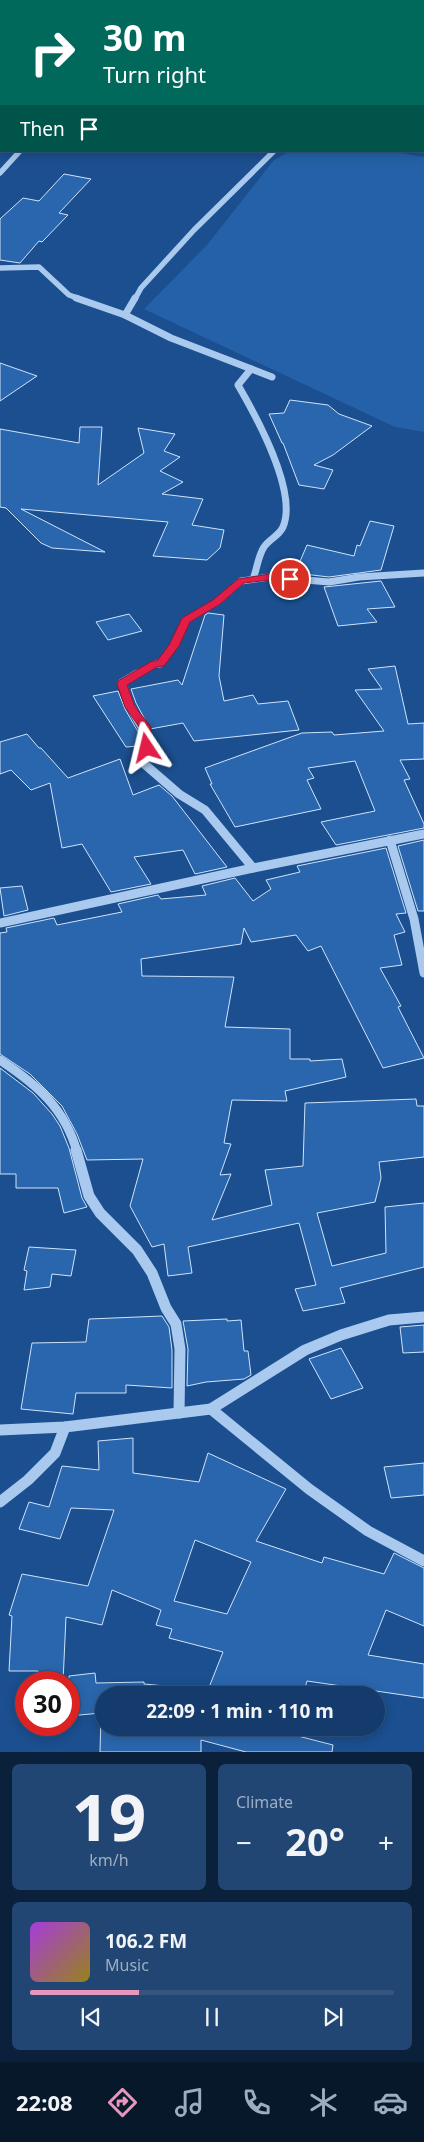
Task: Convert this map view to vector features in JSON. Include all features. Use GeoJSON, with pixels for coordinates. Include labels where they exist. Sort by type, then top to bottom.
{"type":"FeatureCollection","features":[{"type":"Feature","properties":{"kind":"street"},"geometry":{"type":"LineString","coordinates":[[0,160],[18,152]]}},
{"type":"Feature","properties":{"kind":"street"},"geometry":{"type":"LineString","coordinates":[[0,173],[19,152]]}},
{"type":"Feature","properties":{"kind":"street"},"geometry":{"type":"LineString","coordinates":[[125,315],[142,288],[194,230],[273,152]]}},
{"type":"Feature","properties":{"kind":"street"},"geometry":{"type":"LineString","coordinates":[[0,268],[39,267],[69,295],[125,315],[171,338],[272,377]]}},
{"type":"Feature","properties":{"kind":"street"},"geometry":{"type":"LineString","coordinates":[[251,369],[238,385],[256,416],[275,461],[285,494],[287,513],[282,529],[264,547],[253,579]]}},
{"type":"Feature","properties":{"kind":"street"},"geometry":{"type":"LineString","coordinates":[[253,868],[205,810],[179,794],[141,761],[147,748],[145,727],[130,707],[122,684],[155,664],[160,664],[174,646],[186,620],[217,602],[241,581],[270,577],[329,582],[359,577],[424,573]]}},
{"type":"Feature","properties":{"kind":"street"},"geometry":{"type":"LineString","coordinates":[[0,923],[253,868],[424,834]]}},
{"type":"Feature","properties":{"kind":"street"},"geometry":{"type":"LineString","coordinates":[[390,840],[414,919],[424,974]]}},
{"type":"Feature","properties":{"kind":"street"},"geometry":{"type":"LineString","coordinates":[[0,1060],[32,1081],[60,1113],[71,1131],[89,1196],[100,1213],[137,1250],[152,1273],[166,1308],[176,1324],[180,1349],[179,1413]]}},
{"type":"Feature","properties":{"kind":"street"},"geometry":{"type":"LineString","coordinates":[[0,1430],[65,1427],[211,1409],[305,1350],[341,1335],[389,1320],[424,1317]]}},
{"type":"Feature","properties":{"kind":"street"},"geometry":{"type":"LineString","coordinates":[[211,1409],[309,1489],[368,1531],[424,1562]]}},
{"type":"Feature","properties":{"kind":"street"},"geometry":{"type":"LineString","coordinates":[[0,1502],[28,1480],[55,1453],[65,1427]]}},
{"type":"Feature","properties":{"kind":"shaded area"},"geometry":{"type":"Polygon","coordinates":[[[288,152],[394,152],[424,157],[424,432],[395,427],[144,309],[207,245],[274,160],[288,152]]]}},
{"type":"Feature","properties":{"kind":"building"},"geometry":{"type":"Polygon","coordinates":[[[64,174],[91,179],[59,213],[68,215],[42,242],[39,241],[20,263],[0,260],[0,219],[23,198],[39,201],[64,174]]]}},
{"type":"Feature","properties":{"kind":"building"},"geometry":{"type":"Polygon","coordinates":[[[0,363],[37,376],[0,401],[0,363]]]}},
{"type":"Feature","properties":{"kind":"building"},"geometry":{"type":"Polygon","coordinates":[[[290,400],[328,405],[339,414],[372,426],[333,455],[314,465],[333,470],[324,489],[299,485],[283,443],[269,414],[284,413],[290,400]]]}},
{"type":"Feature","properties":{"kind":"building"},"geometry":{"type":"Polygon","coordinates":[[[80,427],[102,427],[98,485],[144,453],[138,428],[175,434],[164,451],[180,457],[160,471],[183,482],[162,494],[203,499],[192,525],[224,530],[220,548],[207,560],[153,556],[168,522],[21,509],[105,552],[52,548],[41,543],[6,508],[0,507],[0,429],[79,443],[80,427]]]}},
{"type":"Feature","properties":{"kind":"building"},"geometry":{"type":"Polygon","coordinates":[[[370,521],[394,526],[381,570],[329,577],[295,573],[307,545],[354,556],[357,545],[360,546],[370,521]]]}},
{"type":"Feature","properties":{"kind":"building"},"geometry":{"type":"Polygon","coordinates":[[[381,581],[395,607],[367,609],[377,622],[338,626],[324,587],[381,581]]]}},
{"type":"Feature","properties":{"kind":"building"},"geometry":{"type":"Polygon","coordinates":[[[208,613],[224,615],[219,676],[224,701],[253,695],[258,704],[288,701],[299,730],[194,741],[183,723],[150,729],[131,689],[178,680],[182,685],[205,615],[208,613]]]}},
{"type":"Feature","properties":{"kind":"building"},"geometry":{"type":"Polygon","coordinates":[[[129,614],[142,631],[108,640],[96,622],[129,614]]]}},
{"type":"Feature","properties":{"kind":"building"},"geometry":{"type":"Polygon","coordinates":[[[395,666],[408,724],[424,723],[424,759],[400,760],[410,779],[404,780],[424,824],[424,828],[336,845],[321,822],[375,811],[355,761],[308,768],[314,778],[307,780],[321,809],[235,827],[210,784],[212,784],[205,768],[302,733],[332,732],[334,735],[384,731],[355,690],[382,689],[368,669],[395,666]]]}},
{"type":"Feature","properties":{"kind":"building"},"geometry":{"type":"Polygon","coordinates":[[[118,691],[125,709],[141,737],[139,746],[126,747],[93,696],[118,691]]]}},
{"type":"Feature","properties":{"kind":"building"},"geometry":{"type":"Polygon","coordinates":[[[27,734],[68,778],[120,759],[133,795],[159,785],[172,796],[227,867],[195,874],[183,850],[134,857],[151,884],[111,892],[82,844],[62,848],[50,783],[31,790],[11,770],[0,774],[0,742],[27,734]]]}},
{"type":"Feature","properties":{"kind":"building"},"geometry":{"type":"Polygon","coordinates":[[[424,840],[424,911],[418,911],[398,846],[424,840]]]}},
{"type":"Feature","properties":{"kind":"building"},"geometry":{"type":"Polygon","coordinates":[[[386,848],[406,913],[396,914],[405,932],[394,935],[402,965],[380,968],[401,1006],[398,1007],[424,1058],[383,1068],[321,946],[308,951],[296,935],[251,942],[244,928],[241,944],[141,959],[142,976],[234,977],[225,1027],[290,1029],[290,1059],[310,1059],[310,1061],[342,1059],[346,1077],[285,1091],[287,1101],[232,1100],[224,1143],[231,1144],[220,1175],[231,1174],[212,1220],[272,1205],[265,1170],[303,1166],[305,1103],[416,1099],[417,1106],[424,1106],[424,1157],[379,1162],[381,1178],[375,1202],[317,1213],[332,1266],[386,1253],[385,1207],[424,1203],[424,1267],[340,1288],[345,1303],[303,1311],[295,1289],[316,1285],[299,1223],[188,1247],[192,1273],[168,1276],[164,1244],[152,1247],[130,1206],[143,1159],[87,1160],[77,1134],[62,1106],[30,1074],[0,1054],[0,933],[7,932],[6,928],[54,918],[57,925],[122,912],[118,904],[158,895],[161,899],[206,895],[202,886],[235,878],[253,901],[271,889],[266,880],[300,872],[297,866],[386,848]]]}},
{"type":"Feature","properties":{"kind":"building"},"geometry":{"type":"Polygon","coordinates":[[[22,886],[28,910],[4,916],[0,888],[22,886]]]}},
{"type":"Feature","properties":{"kind":"building"},"geometry":{"type":"Polygon","coordinates":[[[0,1068],[33,1093],[60,1126],[69,1148],[82,1198],[87,1207],[64,1213],[58,1188],[16,1188],[16,1174],[0,1174],[0,1068]]]}},
{"type":"Feature","properties":{"kind":"building"},"geometry":{"type":"Polygon","coordinates":[[[29,1247],[76,1250],[71,1276],[52,1274],[50,1287],[24,1290],[27,1271],[24,1270],[29,1247]]]}},
{"type":"Feature","properties":{"kind":"building"},"geometry":{"type":"Polygon","coordinates":[[[162,1316],[169,1327],[172,1350],[172,1388],[126,1385],[126,1393],[76,1393],[73,1414],[21,1409],[32,1343],[86,1342],[89,1319],[162,1316]]]}},
{"type":"Feature","properties":{"kind":"building"},"geometry":{"type":"Polygon","coordinates":[[[227,1319],[227,1321],[241,1320],[244,1351],[248,1351],[251,1375],[244,1379],[206,1382],[187,1386],[188,1349],[183,1321],[227,1319]]]}},
{"type":"Feature","properties":{"kind":"building"},"geometry":{"type":"Polygon","coordinates":[[[424,1325],[424,1352],[403,1353],[400,1327],[424,1325]]]}},
{"type":"Feature","properties":{"kind":"building"},"geometry":{"type":"Polygon","coordinates":[[[341,1348],[363,1388],[331,1399],[309,1359],[341,1348]]]}},
{"type":"Feature","properties":{"kind":"building"},"geometry":{"type":"Polygon","coordinates":[[[133,1438],[133,1473],[199,1482],[208,1453],[286,1489],[256,1541],[322,1563],[324,1557],[384,1574],[394,1553],[424,1568],[424,1626],[386,1610],[368,1655],[424,1664],[424,1698],[385,1692],[385,1686],[341,1686],[307,1681],[306,1686],[210,1686],[223,1652],[169,1638],[172,1629],[156,1625],[161,1610],[112,1590],[102,1625],[66,1617],[64,1671],[9,1671],[12,1616],[9,1615],[22,1574],[88,1586],[114,1510],[71,1508],[60,1539],[19,1529],[29,1502],[49,1507],[62,1466],[99,1470],[98,1441],[133,1438]],[[195,1540],[174,1601],[227,1614],[251,1562],[195,1540]]]}},
{"type":"Feature","properties":{"kind":"building"},"geometry":{"type":"Polygon","coordinates":[[[424,1463],[424,1495],[391,1498],[384,1467],[424,1463]]]}},
{"type":"Feature","properties":{"kind":"building"},"geometry":{"type":"Polygon","coordinates":[[[95,1673],[96,1683],[144,1682],[144,1684],[165,1686],[95,1686],[95,1714],[80,1715],[80,1675],[95,1673]]]}},
{"type":"Feature","properties":{"kind":"building"},"geometry":{"type":"Polygon","coordinates":[[[100,1736],[298,1736],[333,1745],[332,1752],[246,1752],[201,1740],[201,1752],[100,1752],[100,1736]]]}},
{"type":"Feature","properties":{"kind":"route"},"geometry":{"type":"LineString","coordinates":[[147,748],[145,727],[130,707],[122,684],[155,664],[160,664],[174,646],[186,620],[217,602],[241,581],[270,577],[290,579]]}}]}
